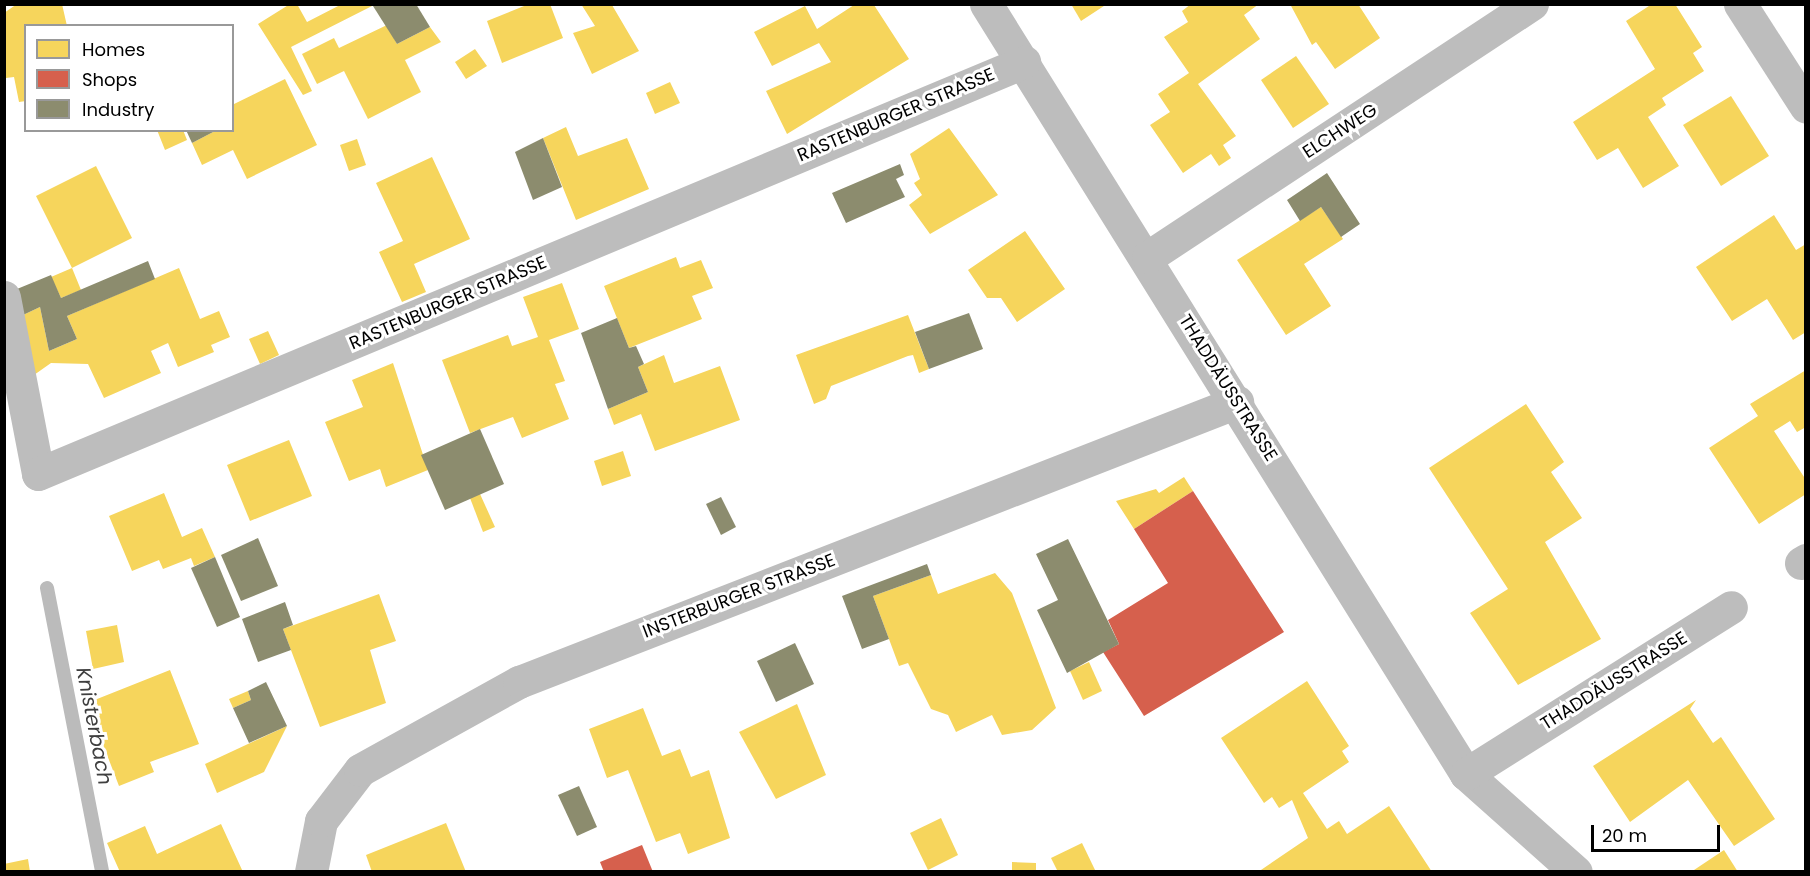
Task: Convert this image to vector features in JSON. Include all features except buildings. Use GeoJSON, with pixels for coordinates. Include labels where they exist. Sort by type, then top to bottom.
{"type":"FeatureCollection","features":[{"type":"Feature","properties":{"kind":"street","name":"THADDÄUSSTRASSE"},"geometry":{"type":"LineString","coordinates":[[986,4],[1148,258],[1467,774],[1576,872]]}},
{"type":"Feature","properties":{"kind":"street","name":"ELCHWEG"},"geometry":{"type":"LineString","coordinates":[[1148,258],[1532,4]]}},
{"type":"Feature","properties":{"kind":"street"},"geometry":{"type":"LineString","coordinates":[[1740,4],[1806,107]]}},
{"type":"Feature","properties":{"kind":"street","name":"RASTENBURGER STRASSE"},"geometry":{"type":"LineString","coordinates":[[4,297],[39,474],[1024,62]]}},
{"type":"Feature","properties":{"kind":"street","name":"INSTERBURGER STRASSE"},"geometry":{"type":"LineString","coordinates":[[311,872],[321,821],[360,770],[519,682],[1237,402]]}},
{"type":"Feature","properties":{"kind":"street","name":"THADDÄUSSTRASSE"},"geometry":{"type":"LineString","coordinates":[[1467,774],[1731,607]]}},
{"type":"Feature","properties":{"kind":"waterway","name":"Knisterbach"},"geometry":{"type":"LineString","coordinates":[[47,588],[102,872]]}}]}
